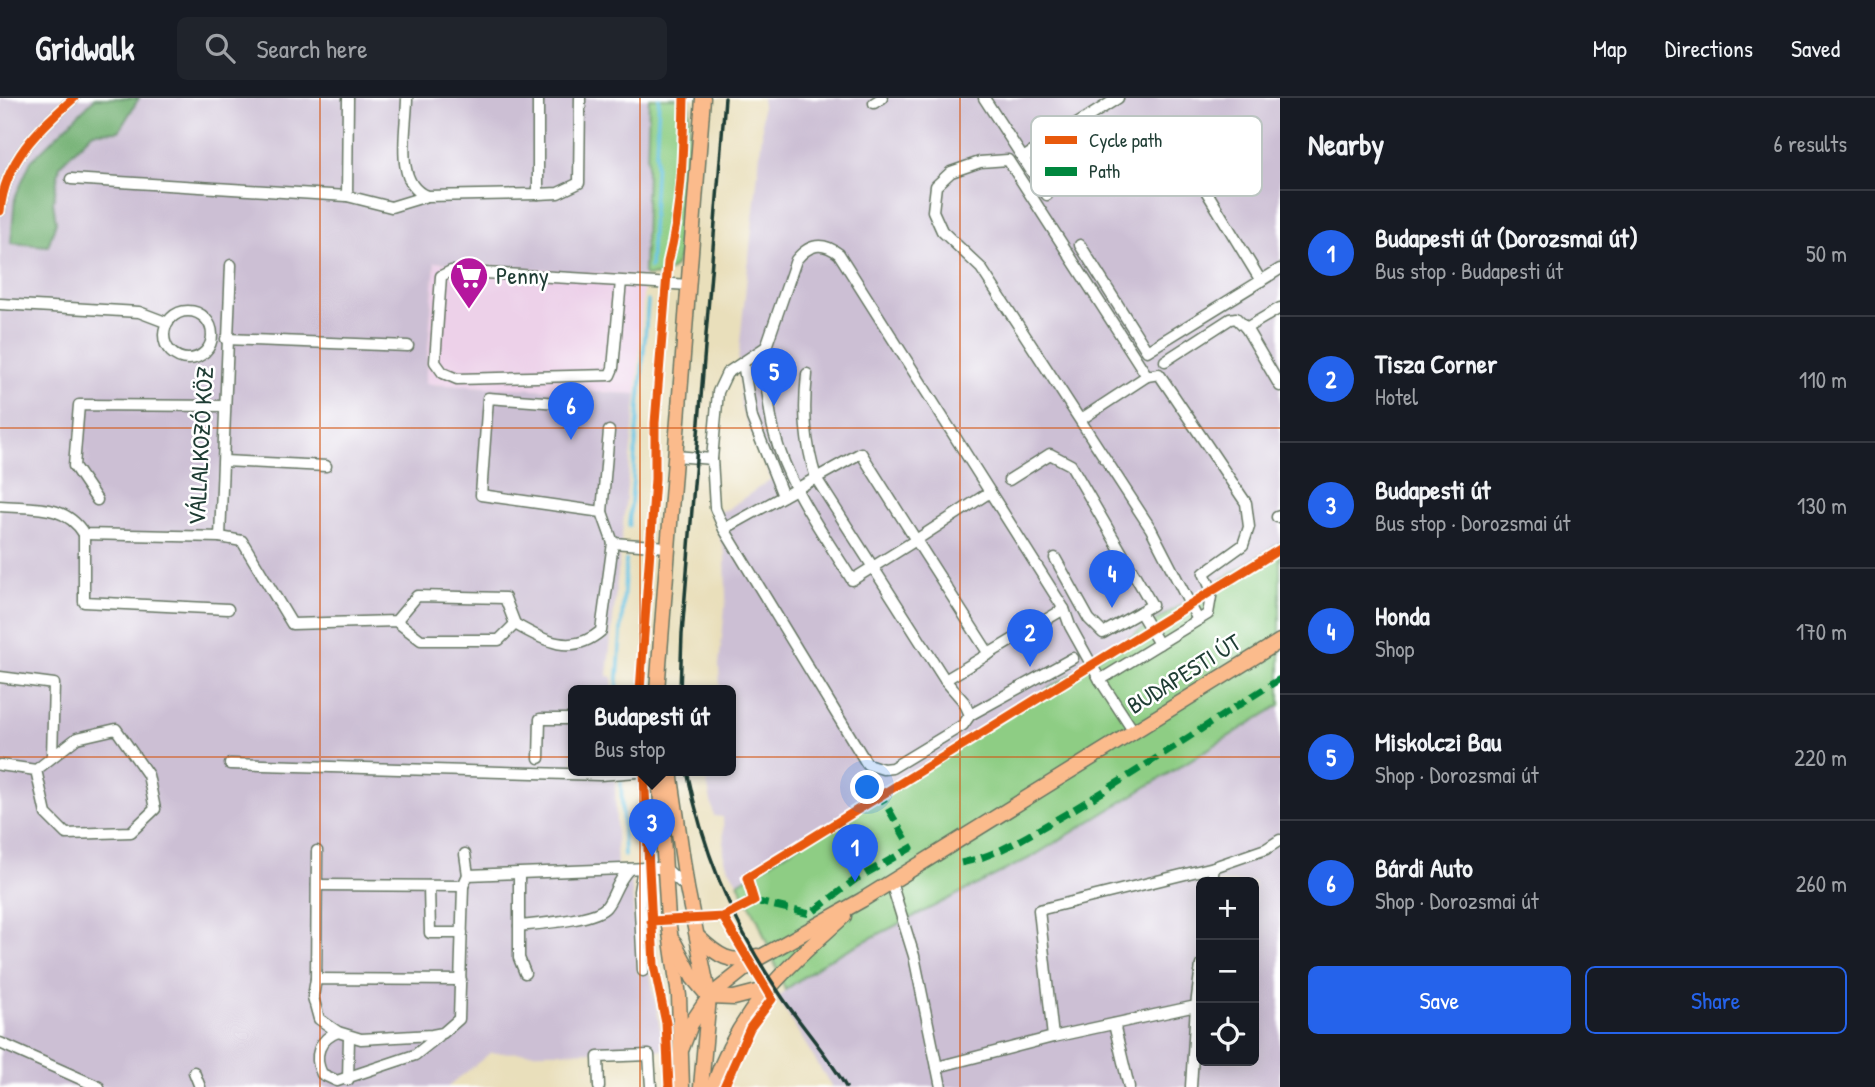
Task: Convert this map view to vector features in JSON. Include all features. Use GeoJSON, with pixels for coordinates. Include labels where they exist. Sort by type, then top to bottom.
{"type":"FeatureCollection","features":[{"type":"Feature","properties":{"kind":"main road"},"geometry":{"type":"LineString","coordinates":[[658,685],[703,98]]}},
{"type":"Feature","properties":{"kind":"main road","name":"BUDAPESTI ÚT"},"geometry":{"type":"LineString","coordinates":[[682,1048],[691,1024],[709,998],[768,952],[862,900],[1280,641]]}},
{"type":"Feature","properties":{"kind":"main road"},"geometry":{"type":"LineString","coordinates":[[659,776],[670,935],[682,1048],[682,1087]]}},
{"type":"Feature","properties":{"kind":"main road"},"geometry":{"type":"LineString","coordinates":[[671,776],[687,888],[709,998],[701,1087]]}},
{"type":"Feature","properties":{"kind":"main road","name":"BUDAPESTI ÚT"},"geometry":{"type":"LineString","coordinates":[[713,1087],[735,1035],[765,990],[862,900]]}},
{"type":"Feature","properties":{"kind":"main road"},"geometry":{"type":"LineString","coordinates":[[670,935],[693,978],[709,998]]}},
{"type":"Feature","properties":{"kind":"main road"},"geometry":{"type":"LineString","coordinates":[[699,938],[720,957],[731,961],[747,960],[768,952]]}},
{"type":"Feature","properties":{"kind":"main road"},"geometry":{"type":"LineString","coordinates":[[709,998],[734,998],[765,990]]}},
{"type":"Feature","properties":{"kind":"street"},"geometry":{"type":"LineString","coordinates":[[0,211],[5,173],[35,133],[74,98]]}},
{"type":"Feature","properties":{"kind":"street"},"geometry":{"type":"LineString","coordinates":[[347,195],[348,98]]}},
{"type":"Feature","properties":{"kind":"street"},"geometry":{"type":"LineString","coordinates":[[407,98],[407,178],[416,192],[428,196]]}},
{"type":"Feature","properties":{"kind":"street"},"geometry":{"type":"LineString","coordinates":[[538,98],[538,194]]}},
{"type":"Feature","properties":{"kind":"street"},"geometry":{"type":"LineString","coordinates":[[71,179],[347,195],[391,207],[428,196],[558,194],[579,183],[580,98]]}},
{"type":"Feature","properties":{"kind":"street"},"geometry":{"type":"LineString","coordinates":[[984,98],[1031,170]]}},
{"type":"Feature","properties":{"kind":"street"},"geometry":{"type":"LineString","coordinates":[[1090,116],[1118,98]]}},
{"type":"Feature","properties":{"kind":"street"},"geometry":{"type":"LineString","coordinates":[[1023,158],[1031,153]]}},
{"type":"Feature","properties":{"kind":"street"},"geometry":{"type":"LineString","coordinates":[[1031,196],[1008,160],[979,162],[951,172],[936,186],[933,211],[942,231],[981,268],[1151,529],[1198,620]]}},
{"type":"Feature","properties":{"kind":"street"},"geometry":{"type":"LineString","coordinates":[[1031,196],[1147,376]]}},
{"type":"Feature","properties":{"kind":"street"},"geometry":{"type":"LineString","coordinates":[[1209,196],[1261,281]]}},
{"type":"Feature","properties":{"kind":"street"},"geometry":{"type":"LineString","coordinates":[[1073,658],[970,715],[963,725],[892,768],[883,769],[867,764],[724,529],[716,508],[712,459],[718,392],[727,373],[766,347],[796,260],[805,248],[818,244],[829,246],[839,254],[1064,609],[1070,626],[1100,680],[1134,732]]}},
{"type":"Feature","properties":{"kind":"street"},"geometry":{"type":"LineString","coordinates":[[1080,246],[1147,351],[1280,270]]}},
{"type":"Feature","properties":{"kind":"street","name":"VÁLLALKOZÓ KÖZ"},"geometry":{"type":"LineString","coordinates":[[85,534],[220,537],[231,265]]}},
{"type":"Feature","properties":{"kind":"street"},"geometry":{"type":"LineString","coordinates":[[621,281],[613,368],[610,375],[457,379],[443,373],[435,362],[441,276],[451,271],[690,285]]}},
{"type":"Feature","properties":{"kind":"street"},"geometry":{"type":"LineString","coordinates":[[0,304],[139,312],[168,323]]}},
{"type":"Feature","properties":{"kind":"street"},"geometry":{"type":"LineString","coordinates":[[1246,328],[1280,308]]}},
{"type":"Feature","properties":{"kind":"street"},"geometry":{"type":"LineString","coordinates":[[178,313],[198,314],[211,330],[206,350],[195,358],[176,356],[165,341],[168,323],[178,313]]}},
{"type":"Feature","properties":{"kind":"street"},"geometry":{"type":"LineString","coordinates":[[1165,361],[1230,319],[1236,318],[1246,328],[1280,386]]}},
{"type":"Feature","properties":{"kind":"street"},"geometry":{"type":"LineString","coordinates":[[226,339],[408,346]]}},
{"type":"Feature","properties":{"kind":"street"},"geometry":{"type":"LineString","coordinates":[[758,353],[766,372],[774,433],[795,489],[852,580],[990,492]]}},
{"type":"Feature","properties":{"kind":"street"},"geometry":{"type":"LineString","coordinates":[[743,363],[752,418],[783,496]]}},
{"type":"Feature","properties":{"kind":"street"},"geometry":{"type":"LineString","coordinates":[[807,374],[803,411],[807,446],[816,478],[970,715]]}},
{"type":"Feature","properties":{"kind":"street"},"geometry":{"type":"LineString","coordinates":[[1080,420],[1147,376],[1159,374],[1246,503],[1249,527],[1243,545],[1204,573],[1212,591],[1208,614],[1100,680]]}},
{"type":"Feature","properties":{"kind":"street"},"geometry":{"type":"LineString","coordinates":[[558,402],[488,398],[481,495],[602,512]]}},
{"type":"Feature","properties":{"kind":"street"},"geometry":{"type":"LineString","coordinates":[[97,500],[74,466],[79,405],[225,406]]}},
{"type":"Feature","properties":{"kind":"street"},"geometry":{"type":"LineString","coordinates":[[396,621],[417,596],[505,598],[515,624],[546,642],[572,646],[592,639],[601,631],[613,542],[602,512],[609,431]]}},
{"type":"Feature","properties":{"kind":"street"},"geometry":{"type":"LineString","coordinates":[[724,529],[861,453],[989,654]]}},
{"type":"Feature","properties":{"kind":"street"},"geometry":{"type":"LineString","coordinates":[[1009,480],[1050,454],[1071,465],[1152,605],[1103,633],[1088,619],[1055,558]]}},
{"type":"Feature","properties":{"kind":"street"},"geometry":{"type":"LineString","coordinates":[[676,456],[712,459]]}},
{"type":"Feature","properties":{"kind":"street"},"geometry":{"type":"LineString","coordinates":[[224,461],[326,466]]}},
{"type":"Feature","properties":{"kind":"street"},"geometry":{"type":"LineString","coordinates":[[0,506],[60,510],[77,522],[85,534],[84,603],[228,609]]}},
{"type":"Feature","properties":{"kind":"street"},"geometry":{"type":"LineString","coordinates":[[220,537],[242,541],[292,624],[396,621],[421,640],[499,640],[515,624]]}},
{"type":"Feature","properties":{"kind":"street"},"geometry":{"type":"LineString","coordinates":[[613,542],[667,547]]}},
{"type":"Feature","properties":{"kind":"street"},"geometry":{"type":"LineString","coordinates":[[945,680],[1064,609]]}},
{"type":"Feature","properties":{"kind":"street"},"geometry":{"type":"LineString","coordinates":[[1140,612],[1159,644]]}},
{"type":"Feature","properties":{"kind":"street"},"geometry":{"type":"LineString","coordinates":[[0,677],[54,684],[52,757]]}},
{"type":"Feature","properties":{"kind":"street"},"geometry":{"type":"LineString","coordinates":[[539,758],[540,719],[568,719]]}},
{"type":"Feature","properties":{"kind":"street"},"geometry":{"type":"LineString","coordinates":[[0,765],[36,770],[77,738],[116,729],[148,775],[155,809],[131,832],[65,834],[46,814],[36,770]]}},
{"type":"Feature","properties":{"kind":"street"},"geometry":{"type":"LineString","coordinates":[[230,764],[568,772]]}},
{"type":"Feature","properties":{"kind":"street"},"geometry":{"type":"LineString","coordinates":[[1053,1037],[1039,910],[1214,867],[1266,849],[1280,840]]}},
{"type":"Feature","properties":{"kind":"street"},"geometry":{"type":"LineString","coordinates":[[1266,849],[1280,849]]}},
{"type":"Feature","properties":{"kind":"street"},"geometry":{"type":"LineString","coordinates":[[317,851],[316,979],[313,997],[317,1014],[325,1026],[361,1039],[443,1032]]}},
{"type":"Feature","properties":{"kind":"street"},"geometry":{"type":"LineString","coordinates":[[344,1035],[326,1038],[318,1051],[319,1067],[330,1079],[348,1080],[415,1055],[459,1019],[465,854]]}},
{"type":"Feature","properties":{"kind":"street"},"geometry":{"type":"LineString","coordinates":[[1213,877],[1214,867]]}},
{"type":"Feature","properties":{"kind":"street"},"geometry":{"type":"LineString","coordinates":[[643,868],[639,891],[643,971]]}},
{"type":"Feature","properties":{"kind":"street"},"geometry":{"type":"LineString","coordinates":[[317,885],[429,886],[519,874],[665,868],[687,888]]}},
{"type":"Feature","properties":{"kind":"street"},"geometry":{"type":"LineString","coordinates":[[519,926],[594,915],[606,908],[616,883],[629,869]]}},
{"type":"Feature","properties":{"kind":"street"},"geometry":{"type":"LineString","coordinates":[[519,874],[519,958],[526,973]]}},
{"type":"Feature","properties":{"kind":"street"},"geometry":{"type":"LineString","coordinates":[[891,882],[908,931],[941,1087]]}},
{"type":"Feature","properties":{"kind":"street"},"geometry":{"type":"LineString","coordinates":[[429,886],[430,933],[462,933]]}},
{"type":"Feature","properties":{"kind":"street"},"geometry":{"type":"LineString","coordinates":[[316,979],[461,980]]}},
{"type":"Feature","properties":{"kind":"street"},"geometry":{"type":"LineString","coordinates":[[937,1067],[1053,1037],[1196,1006],[1191,1087]]}},
{"type":"Feature","properties":{"kind":"street"},"geometry":{"type":"LineString","coordinates":[[1114,1024],[1129,1087]]}},
{"type":"Feature","properties":{"kind":"street"},"geometry":{"type":"LineString","coordinates":[[344,1035],[348,1080]]}},
{"type":"Feature","properties":{"kind":"street"},"geometry":{"type":"LineString","coordinates":[[0,1043],[99,1087]]}},
{"type":"Feature","properties":{"kind":"street"},"geometry":{"type":"LineString","coordinates":[[599,1087],[598,1057],[649,1055],[651,1087]]}},
{"type":"Feature","properties":{"kind":"street"},"geometry":{"type":"LineString","coordinates":[[194,1072],[200,1087]]}},
{"type":"Feature","properties":{"kind":"shaded area"},"geometry":{"type":"Polygon","coordinates":[[[0,98],[649,98],[644,276],[435,262],[425,384],[637,394],[607,676],[612,677],[613,685],[568,685],[568,776],[615,776],[617,875],[631,876],[638,974],[650,973],[664,1050],[490,1053],[448,1087],[0,1087],[0,98]]]}},
{"type":"Feature","properties":{"kind":"shaded area"},"geometry":{"type":"Polygon","coordinates":[[[762,98],[1280,98],[1280,542],[738,883],[724,860],[723,817],[714,816],[706,776],[736,776],[736,685],[720,685],[719,665],[726,598],[725,553],[712,514],[728,509],[771,479],[741,408],[738,361],[762,134],[762,98]]]}},
{"type":"Feature","properties":{"kind":"shaded area"},"geometry":{"type":"Polygon","coordinates":[[[435,262],[644,276],[637,394],[425,384],[435,262]]]}},
{"type":"Feature","properties":{"kind":"shaded area"},"geometry":{"type":"Polygon","coordinates":[[[1280,705],[1280,1087],[832,1087],[777,998],[827,960],[1032,857],[1280,705]]]}},
{"type":"Feature","properties":{"kind":"green space"},"geometry":{"type":"Polygon","coordinates":[[[95,98],[139,98],[119,131],[93,132],[60,165],[53,202],[56,222],[48,246],[11,243],[15,197],[31,161],[95,98]]]}},
{"type":"Feature","properties":{"kind":"green space"},"geometry":{"type":"Polygon","coordinates":[[[649,98],[690,98],[690,133],[684,231],[677,262],[667,273],[644,276],[649,98]]]}},
{"type":"Feature","properties":{"kind":"green space"},"geometry":{"type":"Polygon","coordinates":[[[1280,543],[1280,705],[1032,857],[827,960],[785,990],[758,920],[738,883],[1280,543]]]}},
{"type":"Feature","properties":{"kind":"waterway"},"geometry":{"type":"LineString","coordinates":[[650,268],[659,98]]}},
{"type":"Feature","properties":{"kind":"waterway"},"geometry":{"type":"LineString","coordinates":[[629,526],[648,301]]}},
{"type":"Feature","properties":{"kind":"waterway"},"geometry":{"type":"LineString","coordinates":[[617,685],[626,560]]}},
{"type":"Feature","properties":{"kind":"waterway"},"geometry":{"type":"LineString","coordinates":[[621,781],[624,856]]}},
{"type":"Feature","properties":{"kind":"railway"},"geometry":{"type":"LineString","coordinates":[[680,685],[725,98]]}},
{"type":"Feature","properties":{"kind":"railway"},"geometry":{"type":"LineString","coordinates":[[688,776],[701,830],[733,913],[778,991],[846,1087]]}},
{"type":"Feature","properties":{"kind":"marked path"},"geometry":{"type":"LineString","coordinates":[[961,863],[999,851],[1057,819],[1280,679]]}},
{"type":"Feature","properties":{"kind":"marked path"},"geometry":{"type":"LineString","coordinates":[[754,901],[810,914],[856,879],[911,848],[881,796]]}},
{"type":"Feature","properties":{"kind":"cycle path"},"geometry":{"type":"LineString","coordinates":[[0,211],[9,176],[25,147],[74,98]]}},
{"type":"Feature","properties":{"kind":"cycle path"},"geometry":{"type":"LineString","coordinates":[[640,685],[655,479],[655,423],[668,262],[681,180],[684,98]]}},
{"type":"Feature","properties":{"kind":"cycle path"},"geometry":{"type":"LineString","coordinates":[[651,921],[723,917],[754,901],[747,878],[1280,549]]}},
{"type":"Feature","properties":{"kind":"cycle path"},"geometry":{"type":"LineString","coordinates":[[644,776],[654,965],[666,1023],[669,1087]]}},
{"type":"Feature","properties":{"kind":"cycle path"},"geometry":{"type":"LineString","coordinates":[[723,917],[772,999],[750,1028],[724,1087]]}},
{"type":"Feature","properties":{"kind":"place","name":"Penny"},"geometry":{"type":"Point","coordinates":[469,310]}},
{"type":"Feature","properties":{"kind":"place","name":"Miskolczi Bau"},"geometry":{"type":"Point","coordinates":[774,406]}},
{"type":"Feature","properties":{"kind":"place","name":"Bárdi Auto"},"geometry":{"type":"Point","coordinates":[571,440]}},
{"type":"Feature","properties":{"kind":"place","name":"Honda"},"geometry":{"type":"Point","coordinates":[1112,608]}},
{"type":"Feature","properties":{"kind":"place","name":"Tisza Corner"},"geometry":{"type":"Point","coordinates":[1030,667]}},
{"type":"Feature","properties":{"kind":"place","name":"Budapesti út"},"geometry":{"type":"Point","coordinates":[652,857]}},
{"type":"Feature","properties":{"kind":"place","name":"Budapesti út (Dorozsmai út)"},"geometry":{"type":"Point","coordinates":[855,882]}}]}
